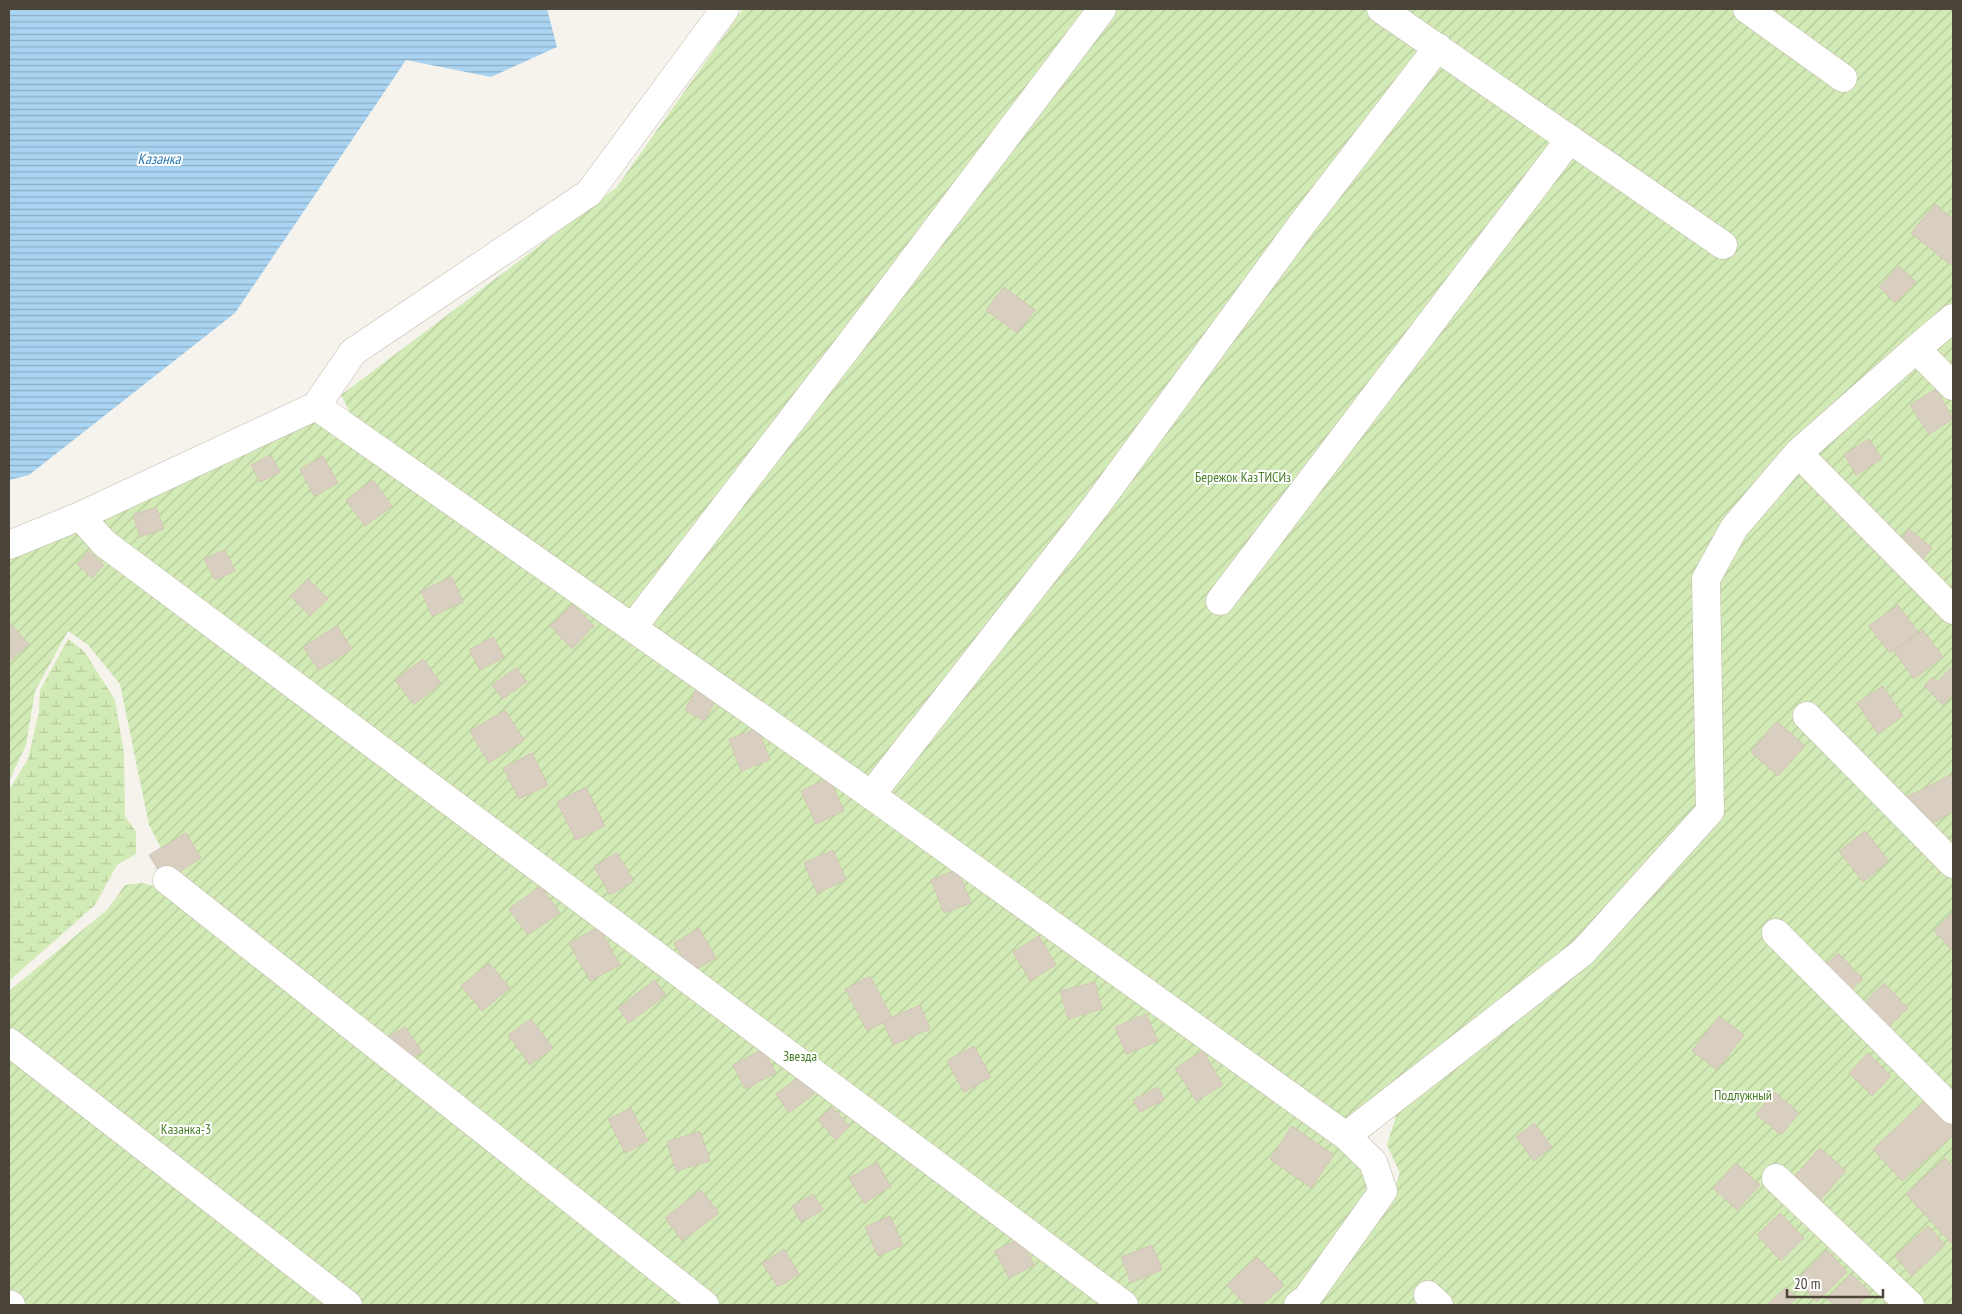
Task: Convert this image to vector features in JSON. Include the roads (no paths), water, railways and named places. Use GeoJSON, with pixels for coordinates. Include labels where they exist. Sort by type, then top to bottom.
{"type":"FeatureCollection","features":[{"type":"Feature","properties":{"kind":"lane"},"geometry":{"type":"LineString","coordinates":[[9,545],[80,516],[316,406],[353,352],[589,193],[725,9]]}},
{"type":"Feature","properties":{"kind":"lane"},"geometry":{"type":"LineString","coordinates":[[633,627],[862,328],[1102,9]]}},
{"type":"Feature","properties":{"kind":"lane"},"geometry":{"type":"LineString","coordinates":[[1381,9],[1723,245]]}},
{"type":"Feature","properties":{"kind":"lane"},"geometry":{"type":"LineString","coordinates":[[1747,9],[1843,78]]}},
{"type":"Feature","properties":{"kind":"lane"},"geometry":{"type":"LineString","coordinates":[[871,795],[1096,506],[1302,224],[1438,47]]}},
{"type":"Feature","properties":{"kind":"lane"},"geometry":{"type":"LineString","coordinates":[[1220,601],[1570,139]]}},
{"type":"Feature","properties":{"kind":"lane"},"geometry":{"type":"LineString","coordinates":[[1346,1136],[1582,952],[1710,811],[1706,579],[1734,528],[1798,453],[1916,348],[1953,318]]}},
{"type":"Feature","properties":{"kind":"lane"},"geometry":{"type":"LineString","coordinates":[[1916,348],[1953,386]]}},
{"type":"Feature","properties":{"kind":"lane"},"geometry":{"type":"LineString","coordinates":[[316,406],[871,795],[1346,1136],[1373,1162],[1383,1192],[1307,1298],[1298,1305]]}},
{"type":"Feature","properties":{"kind":"lane"},"geometry":{"type":"LineString","coordinates":[[1798,453],[1953,610]]}},
{"type":"Feature","properties":{"kind":"lane"},"geometry":{"type":"LineString","coordinates":[[80,516],[104,543],[1124,1305]]}},
{"type":"Feature","properties":{"kind":"lane"},"geometry":{"type":"LineString","coordinates":[[1807,716],[1953,864]]}},
{"type":"Feature","properties":{"kind":"lane"},"geometry":{"type":"LineString","coordinates":[[167,880],[705,1305]]}},
{"type":"Feature","properties":{"kind":"lane"},"geometry":{"type":"LineString","coordinates":[[1776,933],[1953,1110]]}},
{"type":"Feature","properties":{"kind":"lane"},"geometry":{"type":"LineString","coordinates":[[9,1042],[348,1305]]}},
{"type":"Feature","properties":{"kind":"lane"},"geometry":{"type":"LineString","coordinates":[[1776,1178],[1910,1305]]}},
{"type":"Feature","properties":{"kind":"water","name":"Казанка"},"geometry":{"type":"Polygon","coordinates":[[[9,9],[547,9],[557,47],[491,77],[406,60],[235,313],[29,475],[9,480],[9,9]]]}},
{"type":"Feature","properties":{"kind":"park label","name":"Бережок КазТИСИз"},"geometry":{"type":"Point","coordinates":[1243,477]}},
{"type":"Feature","properties":{"kind":"park label","name":"Звезда"},"geometry":{"type":"Point","coordinates":[800,1056]}},
{"type":"Feature","properties":{"kind":"park label","name":"Подлужный"},"geometry":{"type":"Point","coordinates":[1743,1095]}},
{"type":"Feature","properties":{"kind":"park label","name":"Казанка-3"},"geometry":{"type":"Point","coordinates":[186,1129]}}]}
